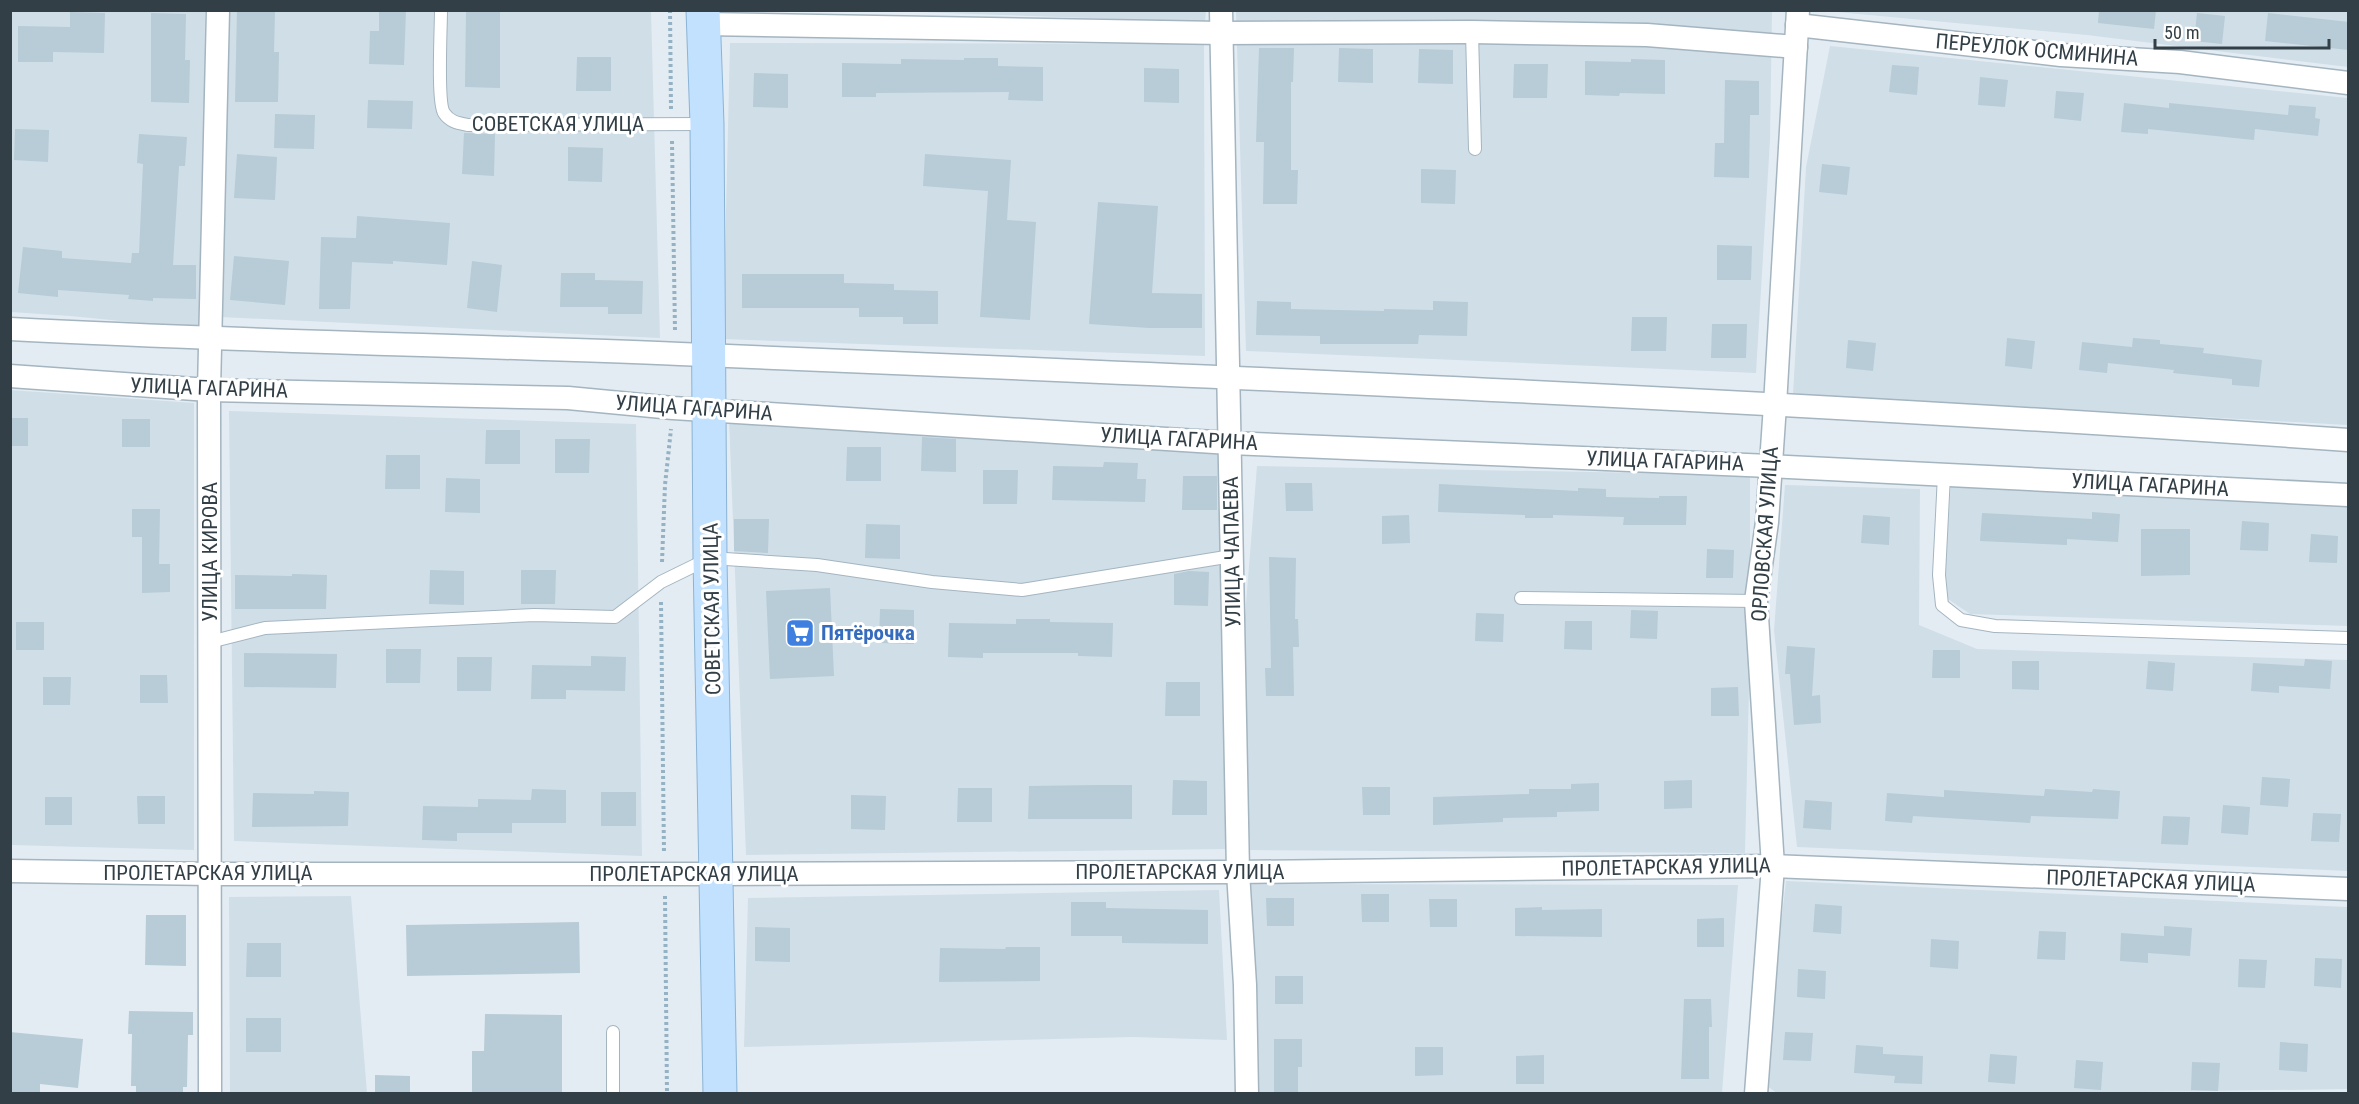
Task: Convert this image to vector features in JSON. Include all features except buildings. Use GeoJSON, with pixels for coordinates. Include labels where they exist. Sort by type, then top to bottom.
{"type":"FeatureCollection","features":[{"type":"Feature","properties":{"kind":"street","name":"УЛИЦА КИРОВА"},"geometry":{"type":"LineString","coordinates":[[210,1094],[209,390],[218,10]]}},
{"type":"Feature","properties":{"kind":"street","name":"ПЕРЕУЛОК ОСМИНИНА"},"geometry":{"type":"LineString","coordinates":[[703,17],[1221,22],[1472,32],[1647,35],[1797,27],[2061,55],[2180,62],[2349,83]]}},
{"type":"Feature","properties":{"kind":"street","name":"СОВЕТСКАЯ УЛИЦА"},"geometry":{"type":"LineString","coordinates":[[703,17],[707,124],[710,558],[720,1094]]}},
{"type":"Feature","properties":{"kind":"street","name":"УЛИЦА ЧАПАЕВА"},"geometry":{"type":"LineString","coordinates":[[1221,22],[1238,872],[1245,985],[1247,1094]]}},
{"type":"Feature","properties":{"kind":"street","name":"ОРЛОВСКАЯ УЛИЦА"},"geometry":{"type":"LineString","coordinates":[[1756,1094],[1773,866],[1756,601],[1767,522],[1797,27]]}},
{"type":"Feature","properties":{"kind":"street"},"geometry":{"type":"LineString","coordinates":[[10,329],[210,339],[675,354],[1228,378],[2071,421],[2349,441]]}},
{"type":"Feature","properties":{"kind":"street","name":"УЛИЦА ГАГАРИНА"},"geometry":{"type":"LineString","coordinates":[[10,376],[209,390],[568,398],[674,408],[1230,443],[1770,466],[2349,495]]}},
{"type":"Feature","properties":{"kind":"street","name":"ПРОЛЕТАРСКАЯ УЛИЦА"},"geometry":{"type":"LineString","coordinates":[[10,871],[211,874],[716,874],[1238,872],[1773,866],[2349,889]]}},
{"type":"Feature","properties":{"kind":"lane","name":"СОВЕТСКАЯ УЛИЦА"},"geometry":{"type":"LineString","coordinates":[[441,10],[441,96],[443,111],[452,122],[468,125],[707,124]]}},
{"type":"Feature","properties":{"kind":"lane"},"geometry":{"type":"LineString","coordinates":[[1472,32],[1475,149]]}},
{"type":"Feature","properties":{"kind":"lane"},"geometry":{"type":"LineString","coordinates":[[1944,475],[1939,575],[1942,605],[1961,620],[1995,626],[2349,638]]}},
{"type":"Feature","properties":{"kind":"lane"},"geometry":{"type":"LineString","coordinates":[[210,642],[265,628],[534,615],[615,616],[661,582],[710,558],[818,565],[932,582],[1022,590],[1232,556]]}},
{"type":"Feature","properties":{"kind":"lane"},"geometry":{"type":"LineString","coordinates":[[1521,598],[1756,601]]}},
{"type":"Feature","properties":{"kind":"lane"},"geometry":{"type":"LineString","coordinates":[[613,1032],[613,1094]]}},
{"type":"Feature","properties":{"kind":"path"},"geometry":{"type":"LineString","coordinates":[[669,10],[675,354]]}},
{"type":"Feature","properties":{"kind":"path"},"geometry":{"type":"LineString","coordinates":[[667,1094],[661,582],[665,485],[674,408]]}},
{"type":"Feature","properties":{"kind":"shaded area"},"geometry":{"type":"Polygon","coordinates":[[[1206,10],[1205,22],[889,11],[1206,10]]]}},
{"type":"Feature","properties":{"kind":"shaded area"},"geometry":{"type":"Polygon","coordinates":[[[10,11],[205,11],[203,329],[11,312],[10,11]]]}},
{"type":"Feature","properties":{"kind":"shaded area"},"geometry":{"type":"Polygon","coordinates":[[[227,11],[651,11],[660,338],[221,317],[227,11]]]}},
{"type":"Feature","properties":{"kind":"shaded area"},"geometry":{"type":"Polygon","coordinates":[[[1236,11],[1772,11],[1770,140],[1756,373],[1246,351],[1236,11]]]}},
{"type":"Feature","properties":{"kind":"shaded area"},"geometry":{"type":"Polygon","coordinates":[[[1826,11],[2348,11],[2348,67],[2087,35],[1826,11]]]}},
{"type":"Feature","properties":{"kind":"shaded area"},"geometry":{"type":"Polygon","coordinates":[[[730,43],[1204,44],[1205,356],[723,339],[730,43]]]}},
{"type":"Feature","properties":{"kind":"shaded area"},"geometry":{"type":"Polygon","coordinates":[[[1830,46],[2348,98],[2348,425],[1793,394],[1806,167],[1830,46]]]}},
{"type":"Feature","properties":{"kind":"shaded area"},"geometry":{"type":"Polygon","coordinates":[[[10,390],[194,403],[194,850],[11,845],[10,390]]]}},
{"type":"Feature","properties":{"kind":"shaded area"},"geometry":{"type":"Polygon","coordinates":[[[229,411],[636,424],[642,856],[234,841],[229,411]]]}},
{"type":"Feature","properties":{"kind":"shaded area"},"geometry":{"type":"Polygon","coordinates":[[[729,419],[1223,454],[1227,849],[746,855],[729,419]]]}},
{"type":"Feature","properties":{"kind":"shaded area"},"geometry":{"type":"Polygon","coordinates":[[[1257,466],[1750,475],[1750,646],[1745,853],[1249,850],[1242,654],[1257,466]]]}},
{"type":"Feature","properties":{"kind":"shaded area"},"geometry":{"type":"Polygon","coordinates":[[[1951,483],[2348,506],[2348,626],[1970,614],[1948,599],[1945,567],[1951,483]]]}},
{"type":"Feature","properties":{"kind":"shaded area"},"geometry":{"type":"Polygon","coordinates":[[[1785,485],[1920,489],[1919,625],[1977,649],[2348,660],[2348,871],[1797,847],[1774,630],[1785,485]]]}},
{"type":"Feature","properties":{"kind":"shaded area"},"geometry":{"type":"Polygon","coordinates":[[[1786,881],[2348,907],[2348,1089],[1778,1094],[1763,1083],[1786,881]]]}},
{"type":"Feature","properties":{"kind":"shaded area"},"geometry":{"type":"Polygon","coordinates":[[[1250,884],[1738,885],[1722,1093],[1254,1093],[1250,884]]]}},
{"type":"Feature","properties":{"kind":"shaded area"},"geometry":{"type":"Polygon","coordinates":[[[1219,890],[1227,1040],[1133,1037],[744,1047],[748,898],[1219,890]]]}},
{"type":"Feature","properties":{"kind":"shaded area"},"geometry":{"type":"Polygon","coordinates":[[[351,896],[367,1093],[230,1093],[229,897],[351,896]]]}},
{"type":"Feature","properties":{"kind":"place","name":"Пятёрочка"},"geometry":{"type":"Point","coordinates":[800,633]}}]}
